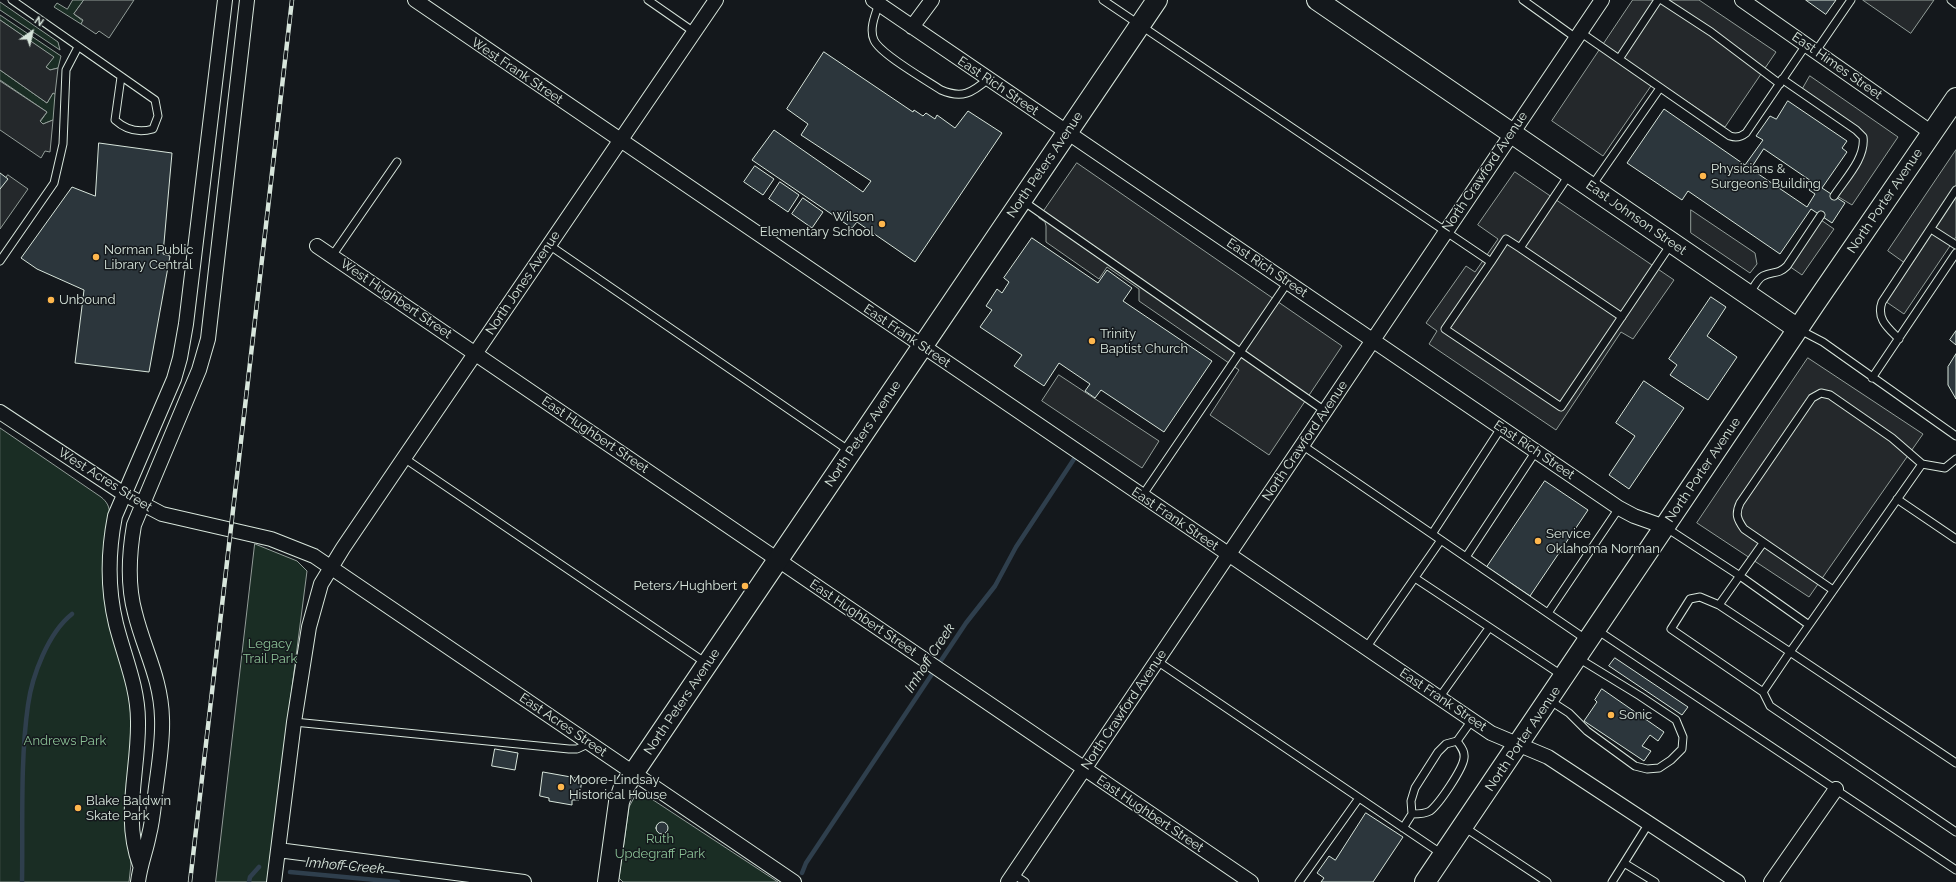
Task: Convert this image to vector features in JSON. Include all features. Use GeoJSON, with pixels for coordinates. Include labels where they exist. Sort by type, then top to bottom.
{"type":"FeatureCollection","features":[{"type":"Feature","properties":{"kind":"street"},"geometry":{"type":"LineString","coordinates":[[140,865],[135,851],[131,830],[131,799],[138,721],[136,695],[110,598],[108,566],[110,540],[115,516],[174,379],[180,358],[186,324],[225,0]]}},
{"type":"Feature","properties":{"kind":"street"},"geometry":{"type":"LineString","coordinates":[[138,882],[140,865],[146,851],[150,830],[162,743],[162,724],[160,695],[156,674],[134,612],[130,578],[130,548],[134,525],[199,370],[208,339],[247,0]]}},
{"type":"Feature","properties":{"kind":"street","name":"West Frank Street"},"geometry":{"type":"LineString","coordinates":[[415,0],[620,141]]}},
{"type":"Feature","properties":{"kind":"street","name":"North Jones Avenue"},"geometry":{"type":"LineString","coordinates":[[274,882],[294,722],[309,627],[321,584],[343,548],[716,0]]}},
{"type":"Feature","properties":{"kind":"street"},"geometry":{"type":"LineString","coordinates":[[912,27],[932,0]]}},
{"type":"Feature","properties":{"kind":"street","name":"North Peters Avenue"},"geometry":{"type":"LineString","coordinates":[[608,882],[619,802],[624,787],[1157,0]]}},
{"type":"Feature","properties":{"kind":"street","name":"East Johnson Street"},"geometry":{"type":"LineString","coordinates":[[1317,0],[1798,329]]}},
{"type":"Feature","properties":{"kind":"street","name":"North Crawford Avenue"},"geometry":{"type":"LineString","coordinates":[[1010,878],[1602,0]]}},
{"type":"Feature","properties":{"kind":"street","name":"East Himes Street"},"geometry":{"type":"LineString","coordinates":[[1742,0],[1932,133]]}},
{"type":"Feature","properties":{"kind":"street","name":"East Rich Street"},"geometry":{"type":"LineString","coordinates":[[876,2],[1066,133],[1288,282],[1619,508],[1634,516],[1665,527]]}},
{"type":"Feature","properties":{"kind":"street","name":"North Porter Avenue"},"geometry":{"type":"LineString","coordinates":[[1425,882],[1519,746],[1798,329],[1956,98]]}},
{"type":"Feature","properties":{"kind":"street","name":"East Frank Street"},"geometry":{"type":"LineString","coordinates":[[620,141],[1491,733],[1519,746],[1548,756],[1738,882]]}},
{"type":"Feature","properties":{"kind":"street","name":"West Hughbert Street"},"geometry":{"type":"LineString","coordinates":[[317,246],[475,353]]}},
{"type":"Feature","properties":{"kind":"street","name":"East Hughbert Street"},"geometry":{"type":"LineString","coordinates":[[475,353],[1084,769],[1242,880]]}},
{"type":"Feature","properties":{"kind":"street","name":"West Acres Street"},"geometry":{"type":"LineString","coordinates":[[0,412],[124,494],[162,514],[189,522],[271,539],[314,556],[332,567]]}},
{"type":"Feature","properties":{"kind":"street","name":"East Acres Street"},"geometry":{"type":"LineString","coordinates":[[332,567],[794,882]]}},
{"type":"Feature","properties":{"kind":"street"},"geometry":{"type":"LineString","coordinates":[[1771,882],[1836,789]]}},
{"type":"Feature","properties":{"kind":"street"},"geometry":{"type":"LineString","coordinates":[[278,850],[524,882]]}},
{"type":"Feature","properties":{"kind":"lane"},"geometry":{"type":"LineString","coordinates":[[12,0],[155,100],[158,116],[153,129],[145,131],[134,130],[123,127],[115,120],[121,77]]}},
{"type":"Feature","properties":{"kind":"lane"},"geometry":{"type":"LineString","coordinates":[[648,0],[694,32]]}},
{"type":"Feature","properties":{"kind":"lane"},"geometry":{"type":"LineString","coordinates":[[1103,0],[1446,230],[1491,262]]}},
{"type":"Feature","properties":{"kind":"lane"},"geometry":{"type":"LineString","coordinates":[[1523,0],[1619,59],[1730,136],[1735,137],[1742,136],[1746,133],[1781,81],[1851,0]]}},
{"type":"Feature","properties":{"kind":"lane"},"geometry":{"type":"LineString","coordinates":[[1619,59],[1658,0]]}},
{"type":"Feature","properties":{"kind":"lane"},"geometry":{"type":"LineString","coordinates":[[1662,0],[1712,32],[1781,81],[1856,130],[1863,137],[1863,149],[1860,158],[1834,196]]}},
{"type":"Feature","properties":{"kind":"lane"},"geometry":{"type":"LineString","coordinates":[[1951,0],[1956,4]]}},
{"type":"Feature","properties":{"kind":"lane"},"geometry":{"type":"LineString","coordinates":[[876,2],[872,32],[874,40],[887,54],[948,94],[962,95],[968,93],[988,79]]}},
{"type":"Feature","properties":{"kind":"lane"},"geometry":{"type":"LineString","coordinates":[[0,261],[54,183],[63,144],[66,70],[78,47]]}},
{"type":"Feature","properties":{"kind":"lane"},"geometry":{"type":"LineString","coordinates":[[1591,187],[1660,88]]}},
{"type":"Feature","properties":{"kind":"lane"},"geometry":{"type":"LineString","coordinates":[[332,256],[397,162]]}},
{"type":"Feature","properties":{"kind":"lane"},"geometry":{"type":"LineString","coordinates":[[1520,248],[1570,173]]}},
{"type":"Feature","properties":{"kind":"lane"},"geometry":{"type":"LineString","coordinates":[[1899,339],[1883,323],[1879,310],[1882,302],[1956,190]]}},
{"type":"Feature","properties":{"kind":"lane"},"geometry":{"type":"LineString","coordinates":[[1021,200],[1324,411]]}},
{"type":"Feature","properties":{"kind":"lane"},"geometry":{"type":"LineString","coordinates":[[1748,295],[1760,278],[1764,275],[1781,272],[1787,266],[1821,216]]}},
{"type":"Feature","properties":{"kind":"lane"},"geometry":{"type":"LineString","coordinates":[[1931,228],[1956,245]]}},
{"type":"Feature","properties":{"kind":"lane"},"geometry":{"type":"LineString","coordinates":[[1622,317],[1506,239],[1446,329],[1562,407],[1672,243]]}},
{"type":"Feature","properties":{"kind":"lane"},"geometry":{"type":"LineString","coordinates":[[549,244],[851,452]]}},
{"type":"Feature","properties":{"kind":"lane"},"geometry":{"type":"LineString","coordinates":[[1872,378],[1953,263],[1956,253]]}},
{"type":"Feature","properties":{"kind":"lane"},"geometry":{"type":"LineString","coordinates":[[1142,496],[1288,282]]}},
{"type":"Feature","properties":{"kind":"lane","name":"East Johnson Street"},"geometry":{"type":"LineString","coordinates":[[1798,329],[1822,342],[1956,436]]}},
{"type":"Feature","properties":{"kind":"lane"},"geometry":{"type":"LineString","coordinates":[[1833,590],[1744,529],[1738,520],[1736,511],[1812,398],[1821,393],[1830,395],[1892,438],[1922,464],[1945,468],[1956,459]]}},
{"type":"Feature","properties":{"kind":"lane"},"geometry":{"type":"LineString","coordinates":[[1432,534],[1501,428]]}},
{"type":"Feature","properties":{"kind":"lane"},"geometry":{"type":"LineString","coordinates":[[1302,445],[1548,613],[1593,635],[1836,789],[1956,870]]}},
{"type":"Feature","properties":{"kind":"lane"},"geometry":{"type":"LineString","coordinates":[[1466,557],[1536,451]]}},
{"type":"Feature","properties":{"kind":"lane"},"geometry":{"type":"LineString","coordinates":[[404,458],[708,664]]}},
{"type":"Feature","properties":{"kind":"lane"},"geometry":{"type":"LineString","coordinates":[[1763,692],[1922,464]]}},
{"type":"Feature","properties":{"kind":"lane"},"geometry":{"type":"LineString","coordinates":[[1897,499],[1956,538]]}},
{"type":"Feature","properties":{"kind":"lane"},"geometry":{"type":"LineString","coordinates":[[1548,613],[1619,508]]}},
{"type":"Feature","properties":{"kind":"lane"},"geometry":{"type":"LineString","coordinates":[[1665,527],[1740,576],[1809,625]]}},
{"type":"Feature","properties":{"kind":"lane"},"geometry":{"type":"LineString","coordinates":[[1366,648],[1442,540]]}},
{"type":"Feature","properties":{"kind":"lane"},"geometry":{"type":"LineString","coordinates":[[1719,605],[1763,543]]}},
{"type":"Feature","properties":{"kind":"lane"},"geometry":{"type":"LineString","coordinates":[[1415,578],[1565,677]]}},
{"type":"Feature","properties":{"kind":"lane"},"geometry":{"type":"LineString","coordinates":[[1956,763],[1719,605],[1700,597],[1690,599],[1671,629],[1763,692],[1770,706],[1956,832]]}},
{"type":"Feature","properties":{"kind":"lane"},"geometry":{"type":"LineString","coordinates":[[1440,698],[1489,628]]}},
{"type":"Feature","properties":{"kind":"lane"},"geometry":{"type":"LineString","coordinates":[[1549,700],[1569,713],[1587,731],[1635,766],[1647,769],[1659,768],[1672,760],[1682,749],[1683,737],[1676,720],[1578,658]]}},
{"type":"Feature","properties":{"kind":"lane"},"geometry":{"type":"LineString","coordinates":[[1157,661],[1444,856]]}},
{"type":"Feature","properties":{"kind":"lane"},"geometry":{"type":"LineString","coordinates":[[1403,828],[1412,814],[1410,801],[1415,788],[1438,752],[1446,744],[1457,741],[1472,720]]}},
{"type":"Feature","properties":{"kind":"lane"},"geometry":{"type":"LineString","coordinates":[[294,722],[569,749],[577,749],[590,743]]}},
{"type":"Feature","properties":{"kind":"lane"},"geometry":{"type":"LineString","coordinates":[[1412,814],[1429,812],[1461,768],[1464,759],[1464,750],[1457,741]]}},
{"type":"Feature","properties":{"kind":"lane"},"geometry":{"type":"LineString","coordinates":[[1299,882],[1358,798]]}},
{"type":"Feature","properties":{"kind":"lane"},"geometry":{"type":"LineString","coordinates":[[1612,882],[1649,824]]}},
{"type":"Feature","properties":{"kind":"lane"},"geometry":{"type":"LineString","coordinates":[[1463,827],[1547,882]]}},
{"type":"Feature","properties":{"kind":"lane"},"geometry":{"type":"LineString","coordinates":[[1624,863],[1655,882]]}},
{"type":"Feature","properties":{"kind":"lane"},"geometry":{"type":"LineString","coordinates":[[1010,878],[1025,882]]}},
{"type":"Feature","properties":{"kind":"green space"},"geometry":{"type":"Polygon","coordinates":[[[73,0],[84,0],[74,14],[83,21],[81,24],[54,7],[57,3],[67,9],[73,0]]]}},
{"type":"Feature","properties":{"kind":"green space"},"geometry":{"type":"Polygon","coordinates":[[[0,2],[58,42],[60,50],[0,10],[0,2]]]}},
{"type":"Feature","properties":{"kind":"green space"},"geometry":{"type":"Polygon","coordinates":[[[0,15],[61,56],[58,68],[50,70],[46,67],[53,57],[0,20],[0,15]]]}},
{"type":"Feature","properties":{"kind":"green space"},"geometry":{"type":"Polygon","coordinates":[[[0,70],[47,103],[53,93],[55,94],[53,120],[43,124],[40,122],[47,112],[0,80],[0,70]]]}},
{"type":"Feature","properties":{"kind":"green space","name":"Andrews Park"},"geometry":{"type":"Polygon","coordinates":[[[0,428],[101,497],[108,505],[110,514],[106,533],[132,702],[127,829],[131,864],[129,882],[0,882],[0,428]]]}},
{"type":"Feature","properties":{"kind":"green space","name":"Legacy Trail Park"},"geometry":{"type":"Polygon","coordinates":[[[255,544],[297,561],[307,571],[267,882],[216,882],[255,544]]]}},
{"type":"Feature","properties":{"kind":"green space","name":"Ruth Updegraff Park"},"geometry":{"type":"Polygon","coordinates":[[[641,792],[778,882],[623,882],[619,878],[629,807],[636,794],[641,792]]]}},
{"type":"Feature","properties":{"kind":"shaded area"},"geometry":{"type":"Polygon","coordinates":[[[84,0],[134,0],[109,38],[99,31],[96,34],[81,24],[83,20],[74,14],[84,0]]]}},
{"type":"Feature","properties":{"kind":"shaded area"},"geometry":{"type":"Polygon","coordinates":[[[1633,0],[1699,0],[1776,52],[1725,127],[1655,80],[1603,156],[1552,121],[1633,0]]]}},
{"type":"Feature","properties":{"kind":"shaded area"},"geometry":{"type":"Polygon","coordinates":[[[1863,0],[1934,0],[1911,33],[1863,0]]]}},
{"type":"Feature","properties":{"kind":"shaded area"},"geometry":{"type":"Polygon","coordinates":[[[0,20],[54,57],[46,67],[50,70],[58,68],[55,94],[53,93],[47,103],[0,70],[0,20]]]}},
{"type":"Feature","properties":{"kind":"shaded area"},"geometry":{"type":"Polygon","coordinates":[[[1810,76],[1898,137],[1852,205],[1837,196],[1866,142],[1802,90],[1810,76]]]}},
{"type":"Feature","properties":{"kind":"shaded area"},"geometry":{"type":"Polygon","coordinates":[[[0,81],[47,112],[40,121],[43,124],[53,120],[50,152],[45,151],[41,158],[0,130],[0,81]]]}},
{"type":"Feature","properties":{"kind":"shaded area"},"geometry":{"type":"Polygon","coordinates":[[[1956,150],[1956,237],[1904,314],[1885,301],[1909,266],[1888,251],[1956,150]]]}},
{"type":"Feature","properties":{"kind":"shaded area"},"geometry":{"type":"Polygon","coordinates":[[[1077,163],[1342,346],[1269,455],[1210,415],[1239,370],[1139,301],[1139,289],[1107,267],[1099,279],[1046,242],[1045,222],[1039,218],[1077,163]]]}},
{"type":"Feature","properties":{"kind":"shaded area"},"geometry":{"type":"Polygon","coordinates":[[[1515,172],[1674,280],[1633,339],[1621,332],[1556,430],[1429,344],[1437,331],[1426,323],[1466,266],[1475,272],[1498,239],[1478,225],[1515,172]]]}},
{"type":"Feature","properties":{"kind":"shaded area"},"geometry":{"type":"Polygon","coordinates":[[[8,175],[28,189],[0,229],[0,186],[8,175]]]}},
{"type":"Feature","properties":{"kind":"shaded area"},"geometry":{"type":"Polygon","coordinates":[[[1691,210],[1755,253],[1757,264],[1750,273],[1691,233],[1691,210]]]}},
{"type":"Feature","properties":{"kind":"shaded area"},"geometry":{"type":"Polygon","coordinates":[[[1821,220],[1834,229],[1802,275],[1789,266],[1821,220]]]}},
{"type":"Feature","properties":{"kind":"shaded area"},"geometry":{"type":"Polygon","coordinates":[[[1808,358],[1923,434],[1809,597],[1697,523],[1808,358]]]}},
{"type":"Feature","properties":{"kind":"shaded area"},"geometry":{"type":"Polygon","coordinates":[[[1059,375],[1159,441],[1142,468],[1042,401],[1059,375]]]}},
{"type":"Feature","properties":{"kind":"building"},"geometry":{"type":"Polygon","coordinates":[[[1806,0],[1836,0],[1826,14],[1806,0]]]}},
{"type":"Feature","properties":{"kind":"building"},"geometry":{"type":"Polygon","coordinates":[[[824,52],[913,112],[914,110],[923,116],[926,113],[935,119],[937,115],[955,128],[968,111],[1002,133],[915,262],[857,222],[852,228],[752,160],[774,130],[863,192],[871,181],[801,135],[808,124],[787,109],[824,52]]]}},
{"type":"Feature","properties":{"kind":"building","name":"Physicians & Surgeons Building"},"geometry":{"type":"Polygon","coordinates":[[[1788,101],[1847,141],[1842,148],[1847,152],[1822,188],[1845,203],[1832,223],[1811,209],[1780,254],[1688,191],[1682,200],[1627,163],[1664,109],[1745,165],[1763,140],[1756,136],[1770,116],[1776,119],[1788,101]],[[1764,149],[1751,169],[1807,207],[1815,194],[1809,190],[1814,183],[1764,149]]]}},
{"type":"Feature","properties":{"kind":"building","name":"Norman Public Library Central"},"geometry":{"type":"Polygon","coordinates":[[[99,143],[172,153],[163,254],[170,256],[149,372],[75,363],[84,290],[37,269],[21,258],[72,187],[95,196],[99,143]]]}},
{"type":"Feature","properties":{"kind":"building"},"geometry":{"type":"Polygon","coordinates":[[[755,166],[774,179],[763,195],[744,182],[755,166]]]}},
{"type":"Feature","properties":{"kind":"building"},"geometry":{"type":"Polygon","coordinates":[[[0,173],[8,179],[0,189],[0,173]]]}},
{"type":"Feature","properties":{"kind":"building"},"geometry":{"type":"Polygon","coordinates":[[[780,182],[799,195],[788,212],[769,199],[780,182]]]}},
{"type":"Feature","properties":{"kind":"building"},"geometry":{"type":"Polygon","coordinates":[[[803,198],[823,212],[812,228],[792,214],[803,198]]]}},
{"type":"Feature","properties":{"kind":"building","name":"Trinity Baptist Church"},"geometry":{"type":"Polygon","coordinates":[[[1032,238],[1098,283],[1107,270],[1132,288],[1123,301],[1212,361],[1164,432],[1101,390],[1095,398],[1085,391],[1090,384],[1059,363],[1044,386],[1014,366],[1022,355],[980,327],[992,310],[986,306],[997,289],[1002,293],[1009,282],[1004,278],[1032,238]]]}},
{"type":"Feature","properties":{"kind":"building"},"geometry":{"type":"Polygon","coordinates":[[[1711,297],[1726,307],[1707,336],[1737,357],[1708,400],[1670,375],[1677,365],[1669,359],[1711,297]]]}},
{"type":"Feature","properties":{"kind":"building"},"geometry":{"type":"Polygon","coordinates":[[[1956,331],[1956,345],[1950,340],[1956,331]]]}},
{"type":"Feature","properties":{"kind":"building"},"geometry":{"type":"Polygon","coordinates":[[[1956,354],[1956,399],[1948,385],[1948,367],[1956,354]]]}},
{"type":"Feature","properties":{"kind":"building"},"geometry":{"type":"Polygon","coordinates":[[[1644,381],[1684,408],[1629,489],[1609,475],[1635,436],[1616,423],[1644,381]]]}},
{"type":"Feature","properties":{"kind":"building"},"geometry":{"type":"Polygon","coordinates":[[[1545,481],[1588,510],[1530,596],[1487,567],[1545,481]]]}},
{"type":"Feature","properties":{"kind":"building"},"geometry":{"type":"Polygon","coordinates":[[[1615,658],[1688,707],[1682,715],[1609,666],[1615,658]]]}},
{"type":"Feature","properties":{"kind":"building"},"geometry":{"type":"Polygon","coordinates":[[[1602,689],[1664,732],[1658,741],[1650,735],[1642,746],[1651,751],[1644,761],[1584,721],[1597,702],[1595,700],[1602,689]]]}},
{"type":"Feature","properties":{"kind":"building"},"geometry":{"type":"Polygon","coordinates":[[[495,749],[518,753],[515,770],[492,766],[495,749]]]}},
{"type":"Feature","properties":{"kind":"building","name":"Moore-Lindsay Historical House"},"geometry":{"type":"Polygon","coordinates":[[[543,772],[582,779],[579,800],[572,800],[572,805],[549,801],[549,798],[540,796],[543,772]]]}},
{"type":"Feature","properties":{"kind":"building"},"geometry":{"type":"Polygon","coordinates":[[[1366,813],[1403,837],[1373,882],[1321,882],[1324,878],[1317,873],[1329,856],[1335,860],[1366,813]]]}},
{"type":"Feature","properties":{"kind":"building"},"geometry":{"type":"Polygon","coordinates":[[[660,822],[664,822],[668,828],[664,834],[660,834],[656,830],[656,826],[660,822]]]}},
{"type":"Feature","properties":{"kind":"waterway","name":"Imhoff Creek"},"geometry":{"type":"LineString","coordinates":[[802,873],[806,863],[966,623],[995,586],[1016,547],[1076,456]]}},
{"type":"Feature","properties":{"kind":"waterway"},"geometry":{"type":"LineString","coordinates":[[22,882],[22,794],[25,726],[30,694],[42,656],[63,622],[72,614]]}},
{"type":"Feature","properties":{"kind":"waterway","name":"Imhoff Creek"},"geometry":{"type":"LineString","coordinates":[[249,882],[250,877],[259,867]]}},
{"type":"Feature","properties":{"kind":"waterway","name":"Imhoff Creek"},"geometry":{"type":"LineString","coordinates":[[290,872],[398,882]]}},
{"type":"Feature","properties":{"kind":"railway"},"geometry":{"type":"LineString","coordinates":[[190,882],[292,0]]}},
{"type":"Feature","properties":{"kind":"place","name":"Physicians & Surgeons Building"},"geometry":{"type":"Point","coordinates":[1703,176]}},
{"type":"Feature","properties":{"kind":"place","name":"Wilson Elementary School"},"geometry":{"type":"Point","coordinates":[882,224]}},
{"type":"Feature","properties":{"kind":"place","name":"Norman Public Library Central"},"geometry":{"type":"Point","coordinates":[96,257]}},
{"type":"Feature","properties":{"kind":"place","name":"Unbound"},"geometry":{"type":"Point","coordinates":[51,300]}},
{"type":"Feature","properties":{"kind":"place","name":"Trinity Baptist Church"},"geometry":{"type":"Point","coordinates":[1092,341]}},
{"type":"Feature","properties":{"kind":"place","name":"Service Oklahoma Norman"},"geometry":{"type":"Point","coordinates":[1538,541]}},
{"type":"Feature","properties":{"kind":"place","name":"Peters/Hughbert"},"geometry":{"type":"Point","coordinates":[745,586]}},
{"type":"Feature","properties":{"kind":"place","name":"Sonic"},"geometry":{"type":"Point","coordinates":[1611,715]}},
{"type":"Feature","properties":{"kind":"place","name":"Moore-Lindsay Historical House"},"geometry":{"type":"Point","coordinates":[561,787]}},
{"type":"Feature","properties":{"kind":"place","name":"Blake Baldwin Skate Park"},"geometry":{"type":"Point","coordinates":[78,808]}}]}
